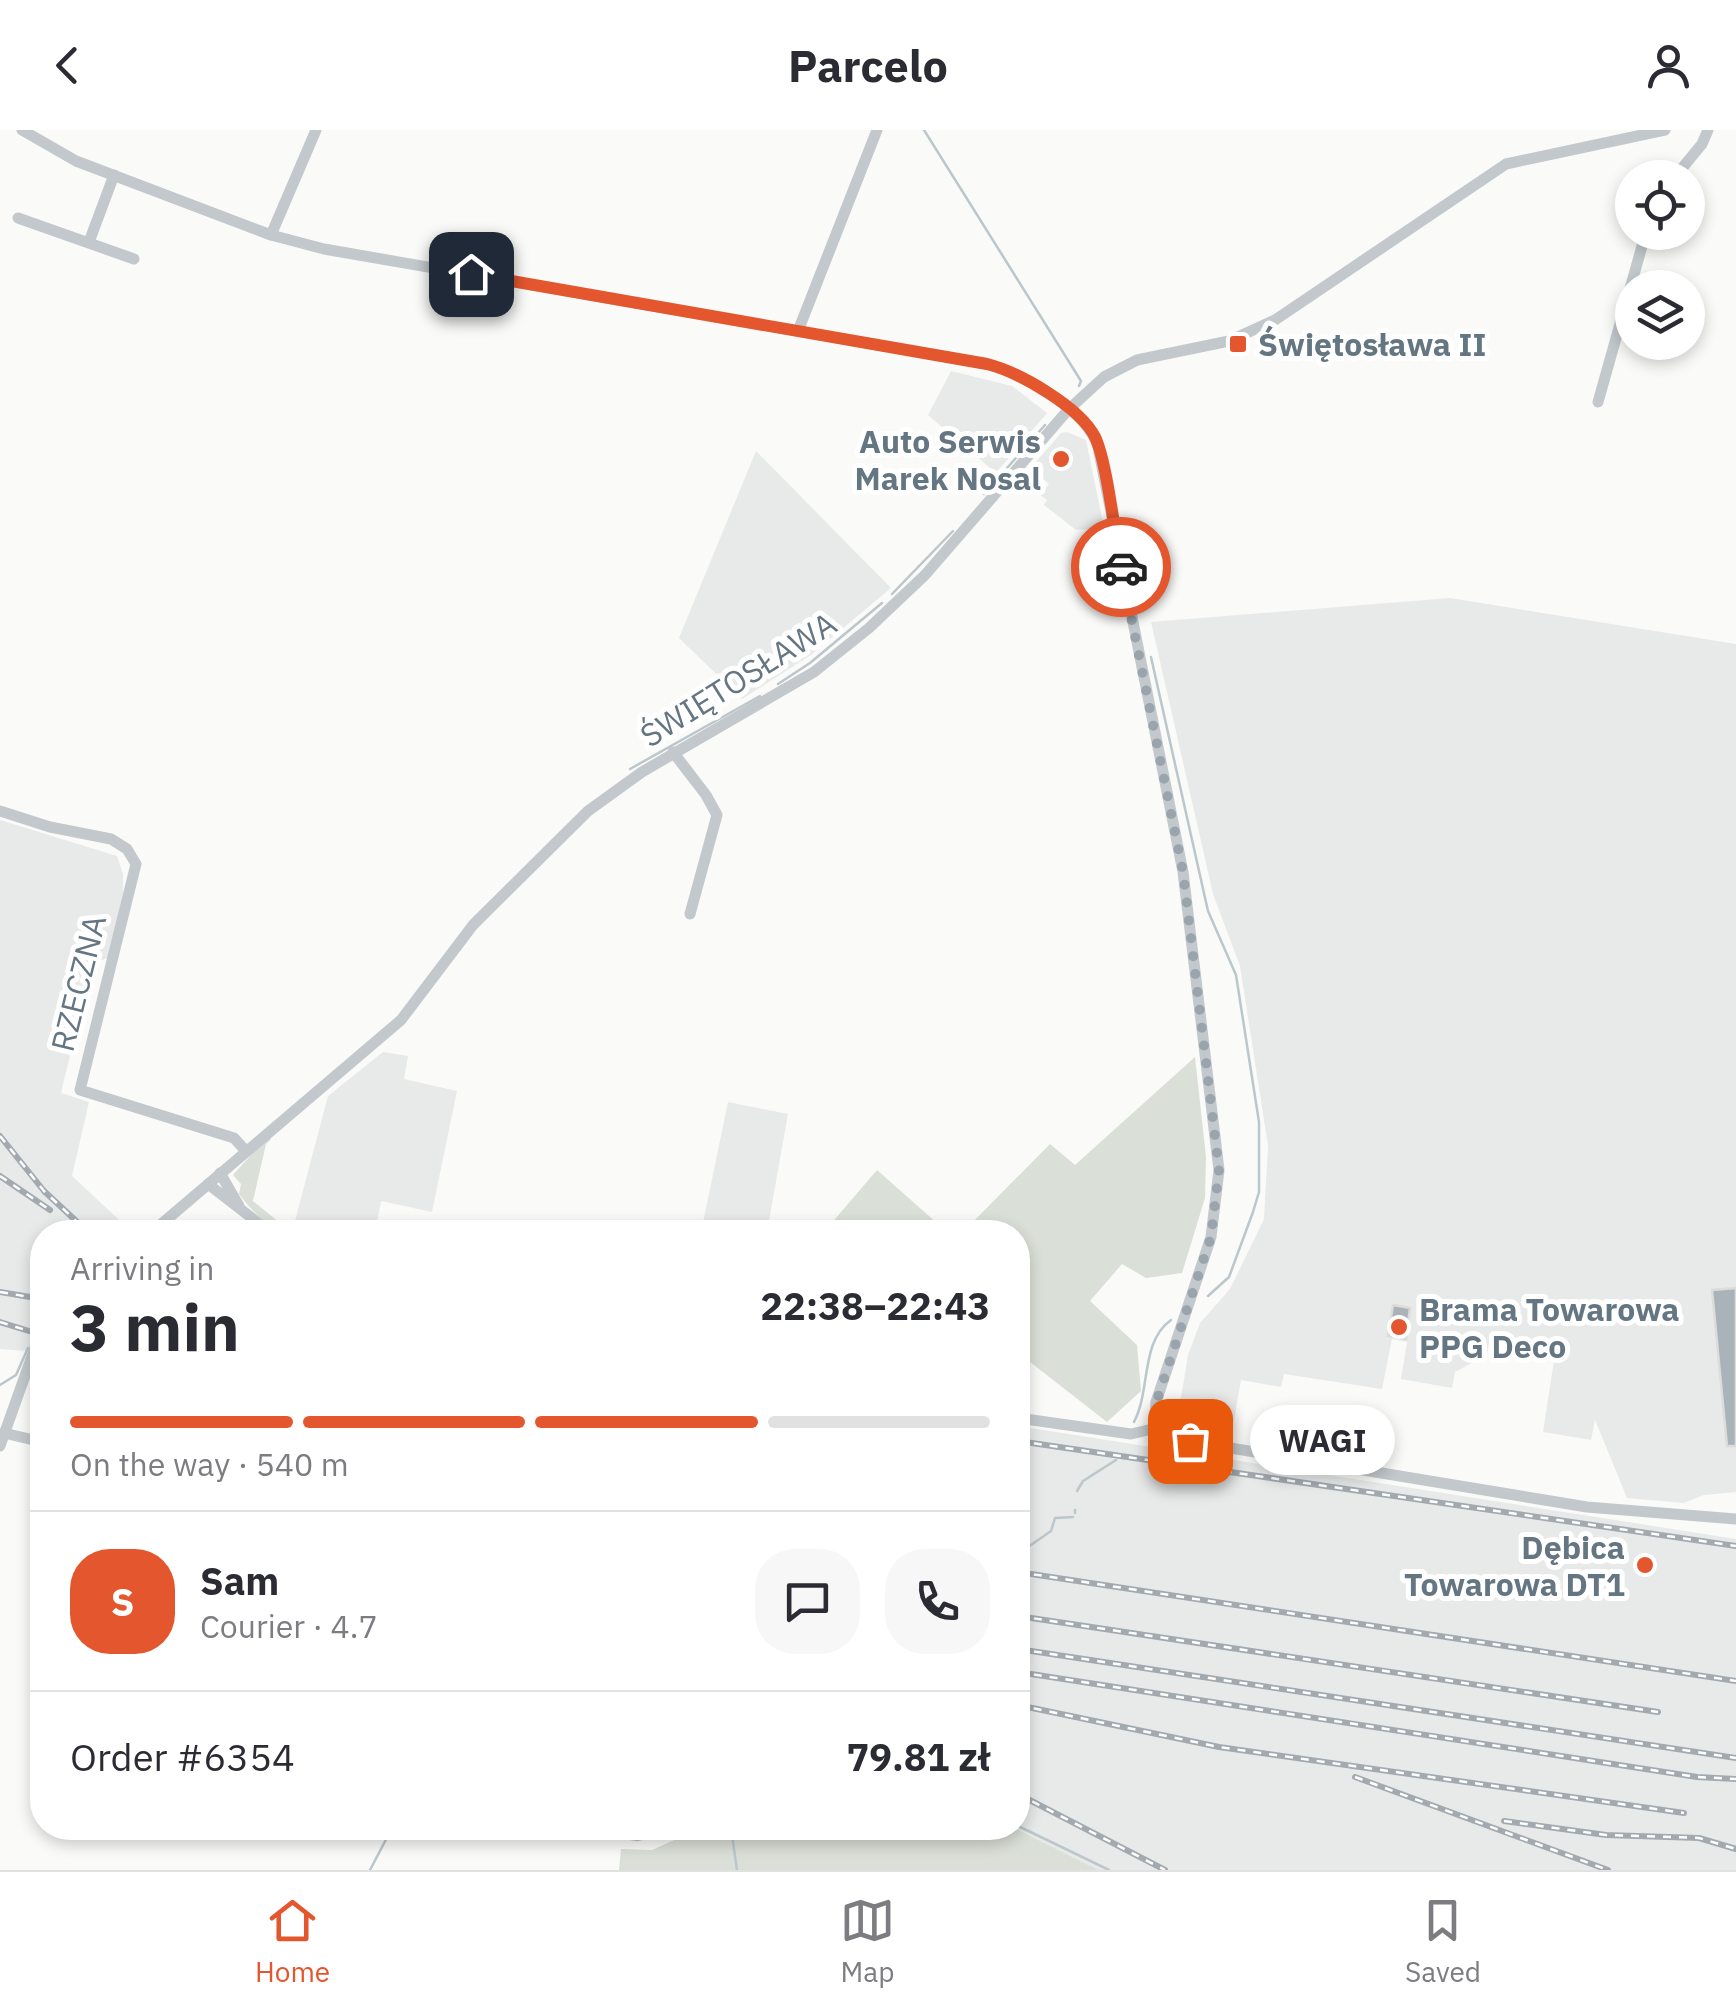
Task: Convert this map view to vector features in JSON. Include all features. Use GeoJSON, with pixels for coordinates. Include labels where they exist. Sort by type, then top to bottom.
{"type":"FeatureCollection","features":[{"type":"Feature","properties":{"kind":"street"},"geometry":{"type":"LineString","coordinates":[[22,130],[76,161],[114,176],[272,234],[342,252],[1003,368],[1032,382],[1093,433],[1172,806],[1215,1114],[1217,1205],[1211,1237],[1156,1402],[1161,1427]]}},
{"type":"Feature","properties":{"kind":"street"},"geometry":{"type":"LineString","coordinates":[[272,234],[316,130]]}},
{"type":"Feature","properties":{"kind":"street"},"geometry":{"type":"LineString","coordinates":[[798,331],[877,130]]}},
{"type":"Feature","properties":{"kind":"street","name":"ŚWIĘTOSŁAWA"},"geometry":{"type":"LineString","coordinates":[[166,1220],[401,1020],[461,939],[559,836],[624,784],[802,679],[869,628],[941,558],[1095,384],[1126,364],[1229,341],[1275,320],[1494,170],[1521,158],[1665,130]]}},
{"type":"Feature","properties":{"kind":"street"},"geometry":{"type":"LineString","coordinates":[[1689,160],[1708,130]]}},
{"type":"Feature","properties":{"kind":"street"},"geometry":{"type":"LineString","coordinates":[[90,242],[114,176]]}},
{"type":"Feature","properties":{"kind":"street"},"geometry":{"type":"LineString","coordinates":[[18,218],[134,259]]}},
{"type":"Feature","properties":{"kind":"street"},"geometry":{"type":"LineString","coordinates":[[1598,402],[1641,250]]}},
{"type":"Feature","properties":{"kind":"street"},"geometry":{"type":"LineString","coordinates":[[674,752],[716,815],[690,914]]}},
{"type":"Feature","properties":{"kind":"street","name":"RZECZNA"},"geometry":{"type":"LineString","coordinates":[[0,811],[50,827],[111,839],[127,849],[136,864],[80,1090],[234,1138],[245,1150]]}},
{"type":"Feature","properties":{"kind":"street"},"geometry":{"type":"LineString","coordinates":[[220,1173],[241,1210]]}},
{"type":"Feature","properties":{"kind":"street"},"geometry":{"type":"LineString","coordinates":[[208,1184],[254,1220]]}},
{"type":"Feature","properties":{"kind":"street"},"geometry":{"type":"LineString","coordinates":[[30,1353],[6,1403],[2,1440],[30,1441]]}},
{"type":"Feature","properties":{"kind":"street"},"geometry":{"type":"LineString","coordinates":[[1030,1420],[1131,1434],[1161,1427],[1182,1440],[1587,1506],[1736,1518]]}},
{"type":"Feature","properties":{"kind":"shaded area"},"geometry":{"type":"Polygon","coordinates":[[[951,371],[1012,386],[1047,413],[996,473],[928,415],[951,371]]]}},
{"type":"Feature","properties":{"kind":"shaded area"},"geometry":{"type":"Polygon","coordinates":[[[1061,433],[1086,440],[1104,528],[1076,530],[1044,505],[1047,500],[1040,495],[1049,484],[1041,477],[1034,484],[1023,477],[1061,433]]]}},
{"type":"Feature","properties":{"kind":"shaded area"},"geometry":{"type":"Polygon","coordinates":[[[756,451],[891,588],[811,655],[742,699],[679,638],[756,451]]]}},
{"type":"Feature","properties":{"kind":"shaded area"},"geometry":{"type":"Polygon","coordinates":[[[1450,598],[1736,644],[1736,1492],[1704,1495],[1684,1503],[1627,1498],[1595,1420],[1591,1440],[1543,1432],[1555,1354],[1489,1342],[1487,1355],[1455,1372],[1452,1388],[1401,1379],[1407,1342],[1392,1339],[1382,1389],[1284,1374],[1281,1387],[1241,1380],[1232,1431],[1177,1422],[1188,1355],[1200,1323],[1230,1289],[1264,1219],[1268,1146],[1240,966],[1213,894],[1151,622],[1450,598]]]}},
{"type":"Feature","properties":{"kind":"shaded area"},"geometry":{"type":"Polygon","coordinates":[[[0,820],[117,856],[123,874],[123,893],[108,958],[98,961],[85,993],[61,1093],[89,1102],[72,1176],[119,1220],[30,1220],[30,1351],[0,1349],[0,820]]]}},
{"type":"Feature","properties":{"kind":"shaded area"},"geometry":{"type":"Polygon","coordinates":[[[383,1052],[408,1056],[404,1079],[457,1091],[432,1212],[381,1201],[377,1220],[295,1220],[328,1096],[383,1052]]]}},
{"type":"Feature","properties":{"kind":"shaded area"},"geometry":{"type":"Polygon","coordinates":[[[1195,1057],[1206,1157],[1205,1198],[1182,1273],[1146,1278],[1122,1264],[1090,1301],[1137,1345],[1141,1391],[1107,1422],[1030,1362],[1030,1220],[975,1220],[1050,1144],[1075,1165],[1195,1057]]]}},
{"type":"Feature","properties":{"kind":"shaded area"},"geometry":{"type":"Polygon","coordinates":[[[728,1102],[788,1114],[769,1220],[703,1220],[728,1102]]]}},
{"type":"Feature","properties":{"kind":"shaded area"},"geometry":{"type":"Polygon","coordinates":[[[268,1136],[271,1139],[266,1144],[253,1201],[276,1220],[264,1220],[255,1213],[239,1194],[241,1184],[233,1175],[268,1136]]]}},
{"type":"Feature","properties":{"kind":"shaded area"},"geometry":{"type":"Polygon","coordinates":[[[877,1170],[933,1220],[834,1220],[877,1170]]]}},
{"type":"Feature","properties":{"kind":"shaded area"},"geometry":{"type":"Polygon","coordinates":[[[1030,1428],[1736,1539],[1736,1870],[1044,1870],[983,1840],[1030,1840],[1030,1428]]]}},
{"type":"Feature","properties":{"kind":"shaded area"},"geometry":{"type":"Polygon","coordinates":[[[1030,1836],[1098,1870],[619,1870],[621,1849],[652,1850],[674,1840],[1030,1840],[1030,1836]]]}},
{"type":"Feature","properties":{"kind":"building"},"geometry":{"type":"Polygon","coordinates":[[[1736,1288],[1736,1446],[1727,1446],[1712,1290],[1736,1288]]]}},
{"type":"Feature","properties":{"kind":"building","name":"Brama Towarowa PPG Deco"},"geometry":{"type":"Polygon","coordinates":[[[1393,1305],[1410,1308],[1406,1339],[1388,1336],[1393,1305]]]}},
{"type":"Feature","properties":{"kind":"waterway"},"geometry":{"type":"LineString","coordinates":[[924,130],[1081,381],[1079,386]]}},
{"type":"Feature","properties":{"kind":"waterway"},"geometry":{"type":"LineString","coordinates":[[984,494],[1045,425]]}},
{"type":"Feature","properties":{"kind":"waterway"},"geometry":{"type":"LineString","coordinates":[[892,594],[953,531]]}},
{"type":"Feature","properties":{"kind":"waterway"},"geometry":{"type":"LineString","coordinates":[[778,684],[810,663],[882,603]]}},
{"type":"Feature","properties":{"kind":"waterway"},"geometry":{"type":"LineString","coordinates":[[1151,657],[1208,911],[1236,975],[1259,1122],[1259,1192],[1229,1277],[1208,1296]]}},
{"type":"Feature","properties":{"kind":"waterway"},"geometry":{"type":"LineString","coordinates":[[630,769],[760,696]]}},
{"type":"Feature","properties":{"kind":"waterway"},"geometry":{"type":"LineString","coordinates":[[1134,1422],[1150,1354],[1161,1329],[1171,1320]]}},
{"type":"Feature","properties":{"kind":"waterway"},"geometry":{"type":"LineString","coordinates":[[0,1385],[16,1375],[28,1348]]}},
{"type":"Feature","properties":{"kind":"waterway"},"geometry":{"type":"LineString","coordinates":[[1077,1491],[1083,1481],[1116,1460]]}},
{"type":"Feature","properties":{"kind":"waterway"},"geometry":{"type":"LineString","coordinates":[[1030,1546],[1051,1531],[1055,1518],[1073,1517]]}},
{"type":"Feature","properties":{"kind":"waterway"},"geometry":{"type":"LineString","coordinates":[[1030,1832],[1109,1870]]}},
{"type":"Feature","properties":{"kind":"waterway"},"geometry":{"type":"LineString","coordinates":[[370,1870],[386,1840]]}},
{"type":"Feature","properties":{"kind":"waterway"},"geometry":{"type":"LineString","coordinates":[[733,1840],[737,1870]]}},
{"type":"Feature","properties":{"kind":"railway"},"geometry":{"type":"LineString","coordinates":[[0,1136],[44,1191],[75,1220]]}},
{"type":"Feature","properties":{"kind":"railway"},"geometry":{"type":"LineString","coordinates":[[0,1176],[50,1210]]}},
{"type":"Feature","properties":{"kind":"railway"},"geometry":{"type":"LineString","coordinates":[[0,1292],[30,1297]]}},
{"type":"Feature","properties":{"kind":"railway"},"geometry":{"type":"LineString","coordinates":[[0,1322],[30,1331]]}},
{"type":"Feature","properties":{"kind":"railway"},"geometry":{"type":"LineString","coordinates":[[1030,1443],[1736,1546]]}},
{"type":"Feature","properties":{"kind":"railway"},"geometry":{"type":"LineString","coordinates":[[1030,1574],[1736,1681]]}},
{"type":"Feature","properties":{"kind":"railway"},"geometry":{"type":"LineString","coordinates":[[1030,1618],[1658,1712]]}},
{"type":"Feature","properties":{"kind":"railway"},"geometry":{"type":"LineString","coordinates":[[1030,1651],[1736,1758]]}},
{"type":"Feature","properties":{"kind":"railway"},"geometry":{"type":"LineString","coordinates":[[1030,1674],[1697,1777],[1736,1779]]}},
{"type":"Feature","properties":{"kind":"railway"},"geometry":{"type":"LineString","coordinates":[[1030,1708],[1219,1747],[1684,1813]]}},
{"type":"Feature","properties":{"kind":"railway"},"geometry":{"type":"LineString","coordinates":[[1355,1777],[1608,1870]]}},
{"type":"Feature","properties":{"kind":"railway"},"geometry":{"type":"LineString","coordinates":[[1030,1800],[1165,1870]]}},
{"type":"Feature","properties":{"kind":"railway"},"geometry":{"type":"LineString","coordinates":[[1504,1821],[1606,1835],[1699,1838],[1736,1849]]}},
{"type":"Feature","properties":{"kind":"way so far"},"geometry":{"type":"LineString","coordinates":[[1121,567],[1172,806],[1218,1148],[1217,1205],[1211,1237],[1155,1406],[1165,1432],[1190,1441]]}},
{"type":"Feature","properties":{"kind":"place","name":"Świętosława II"},"geometry":{"type":"Point","coordinates":[1238,344]}},
{"type":"Feature","properties":{"kind":"place","name":"Auto Serwis Marek Nosal"},"geometry":{"type":"Point","coordinates":[1061,459]}},
{"type":"Feature","properties":{"kind":"place","name":"Brama Towarowa PPG Deco"},"geometry":{"type":"Point","coordinates":[1399,1327]}},
{"type":"Feature","properties":{"kind":"place","name":"WAGI"},"geometry":{"type":"Point","coordinates":[1190,1441]}},
{"type":"Feature","properties":{"kind":"place","name":"Dębica Towarowa DT1"},"geometry":{"type":"Point","coordinates":[1645,1565]}},
{"type":"Feature","properties":{"kind":"route"},"geometry":{"type":"LineString","coordinates":[[471,274],[987,364],[1017,373],[1068,410],[1095,437],[1121,567]]}}]}
